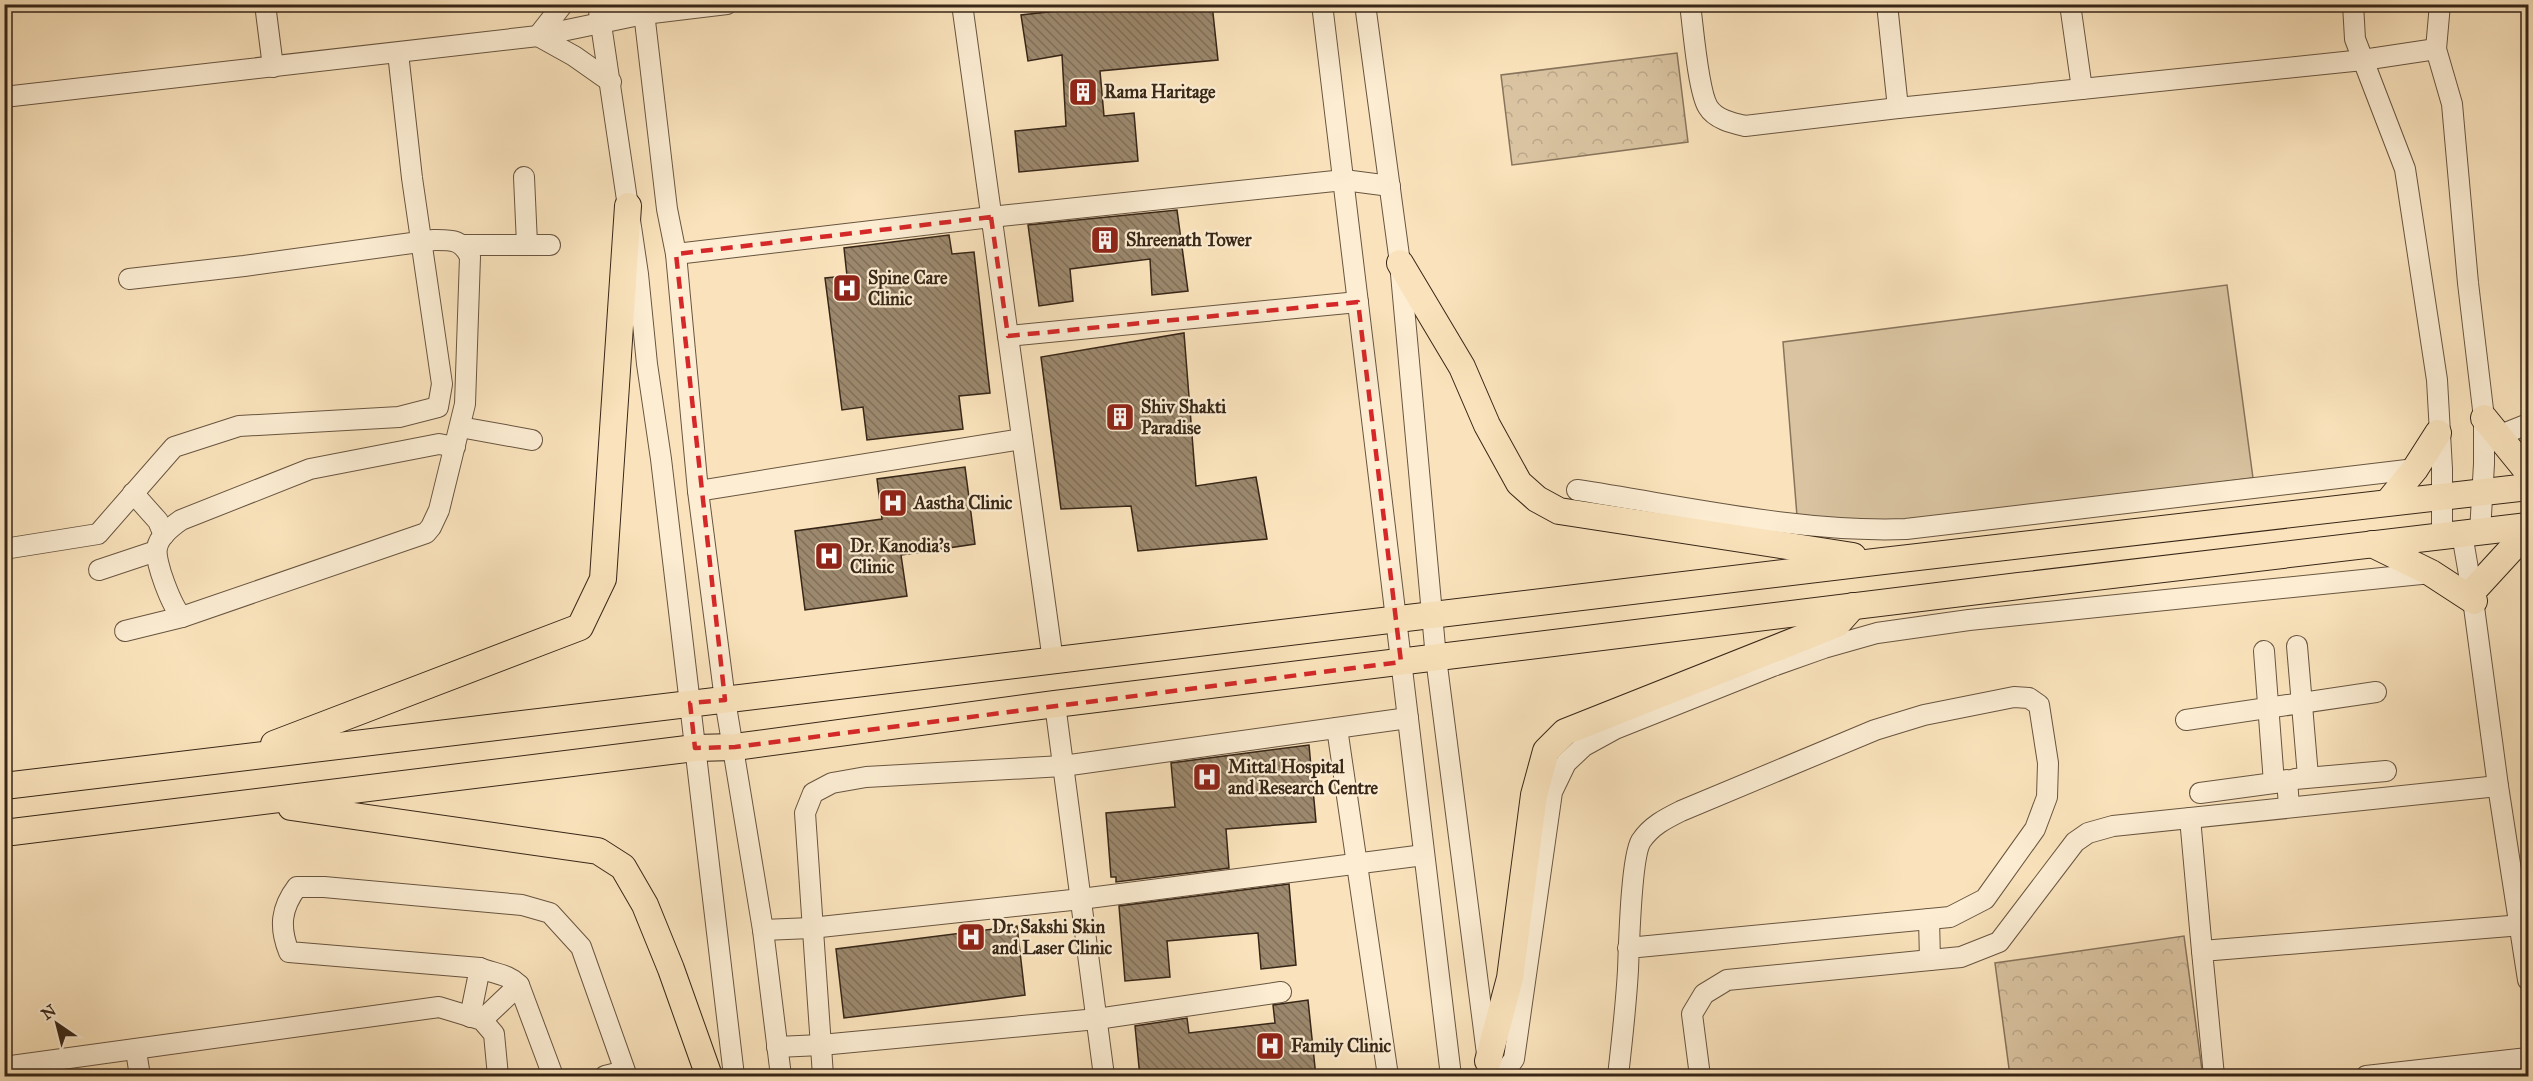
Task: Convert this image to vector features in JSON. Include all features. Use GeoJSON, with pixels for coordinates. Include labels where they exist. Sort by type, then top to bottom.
{"type":"FeatureCollection","features":[{"type":"Feature","properties":{"kind":"main road"},"geometry":{"type":"LineString","coordinates":[[240,757],[580,627],[603,579],[628,206]]}},
{"type":"Feature","properties":{"kind":"main road"},"geometry":{"type":"LineString","coordinates":[[1400,263],[1462,367],[1487,425],[1519,483],[1559,512],[1883,561]]}},
{"type":"Feature","properties":{"kind":"main road"},"geometry":{"type":"LineString","coordinates":[[2388,502],[2415,469],[2438,433]]}},
{"type":"Feature","properties":{"kind":"main road"},"geometry":{"type":"LineString","coordinates":[[2504,437],[2529,472]]}},
{"type":"Feature","properties":{"kind":"main road"},"geometry":{"type":"LineString","coordinates":[[4,786],[1883,561],[2529,487]]}},
{"type":"Feature","properties":{"kind":"main road"},"geometry":{"type":"LineString","coordinates":[[4,833],[695,748],[735,747],[1054,704],[2529,526]]}},
{"type":"Feature","properties":{"kind":"main road"},"geometry":{"type":"LineString","coordinates":[[2372,544],[2473,596],[2529,531]]}},
{"type":"Feature","properties":{"kind":"main road"},"geometry":{"type":"LineString","coordinates":[[1493,1072],[1510,978],[1534,795],[1546,751],[1565,732],[1837,624],[1853,606]]}},
{"type":"Feature","properties":{"kind":"main road"},"geometry":{"type":"LineString","coordinates":[[260,802],[598,851],[623,867],[645,905],[671,969],[709,1077]]}},
{"type":"Feature","properties":{"kind":"street"},"geometry":{"type":"LineString","coordinates":[[265,4],[273,67]]}},
{"type":"Feature","properties":{"kind":"street"},"geometry":{"type":"LineString","coordinates":[[538,36],[563,4]]}},
{"type":"Feature","properties":{"kind":"street"},"geometry":{"type":"LineString","coordinates":[[598,4],[628,206],[734,1077]]}},
{"type":"Feature","properties":{"kind":"street"},"geometry":{"type":"LineString","coordinates":[[4,97],[538,36],[601,24],[644,10],[728,4]]}},
{"type":"Feature","properties":{"kind":"street"},"geometry":{"type":"LineString","coordinates":[[962,4],[1053,661]]}},
{"type":"Feature","properties":{"kind":"street"},"geometry":{"type":"LineString","coordinates":[[1322,4],[1451,1077]]}},
{"type":"Feature","properties":{"kind":"street"},"geometry":{"type":"LineString","coordinates":[[1365,4],[1400,263],[1436,658],[1493,1072],[1514,1059],[1552,792],[1566,763],[1584,746],[1615,729],[1773,666],[1877,633],[1969,620],[2431,573]]}},
{"type":"Feature","properties":{"kind":"street"},"geometry":{"type":"LineString","coordinates":[[1690,4],[1702,90],[1708,108],[1729,122],[1744,126],[2363,60],[2436,49]]}},
{"type":"Feature","properties":{"kind":"street"},"geometry":{"type":"LineString","coordinates":[[1887,4],[1898,108]]}},
{"type":"Feature","properties":{"kind":"street"},"geometry":{"type":"LineString","coordinates":[[2070,4],[2082,89]]}},
{"type":"Feature","properties":{"kind":"street"},"geometry":{"type":"LineString","coordinates":[[2353,4],[2355,39],[2405,170],[2437,380],[2442,496],[2461,534],[2473,596],[2498,786],[2527,949],[2529,980]]}},
{"type":"Feature","properties":{"kind":"street"},"geometry":{"type":"LineString","coordinates":[[2440,4],[2436,49],[2452,104],[2468,283],[2504,437],[2482,493],[2461,534]]}},
{"type":"Feature","properties":{"kind":"street"},"geometry":{"type":"LineString","coordinates":[[644,10],[667,209],[676,254],[698,491],[725,699],[735,747],[763,930],[781,1077]]}},
{"type":"Feature","properties":{"kind":"street"},"geometry":{"type":"LineString","coordinates":[[538,36],[574,56],[611,82]]}},
{"type":"Feature","properties":{"kind":"street"},"geometry":{"type":"LineString","coordinates":[[4,549],[98,534],[174,447],[239,426],[399,417],[438,407],[442,384],[398,53]]}},
{"type":"Feature","properties":{"kind":"street"},"geometry":{"type":"LineString","coordinates":[[524,177],[527,244]]}},
{"type":"Feature","properties":{"kind":"street"},"geometry":{"type":"LineString","coordinates":[[676,254],[992,217],[1344,180],[1390,186]]}},
{"type":"Feature","properties":{"kind":"street"},"geometry":{"type":"LineString","coordinates":[[129,279],[244,266],[422,241],[452,239],[464,245],[550,245]]}},
{"type":"Feature","properties":{"kind":"street"},"geometry":{"type":"LineString","coordinates":[[124,631],[182,618],[426,532],[434,522],[439,510],[465,404],[470,262],[464,245]]}},
{"type":"Feature","properties":{"kind":"street"},"geometry":{"type":"LineString","coordinates":[[1008,336],[1359,302]]}},
{"type":"Feature","properties":{"kind":"street"},"geometry":{"type":"LineString","coordinates":[[2504,437],[2529,424]]}},
{"type":"Feature","properties":{"kind":"street"},"geometry":{"type":"LineString","coordinates":[[460,427],[532,440]]}},
{"type":"Feature","properties":{"kind":"street"},"geometry":{"type":"LineString","coordinates":[[698,491],[1022,439]]}},
{"type":"Feature","properties":{"kind":"street"},"geometry":{"type":"LineString","coordinates":[[99,570],[160,543],[180,520],[309,469],[439,444],[455,447]]}},
{"type":"Feature","properties":{"kind":"street"},"geometry":{"type":"LineString","coordinates":[[1577,490],[1776,521],[1859,530],[1906,529],[2415,469]]}},
{"type":"Feature","properties":{"kind":"street"},"geometry":{"type":"LineString","coordinates":[[133,493],[158,521],[167,590],[182,618]]}},
{"type":"Feature","properties":{"kind":"street"},"geometry":{"type":"LineString","coordinates":[[2297,646],[2308,776]]}},
{"type":"Feature","properties":{"kind":"street"},"geometry":{"type":"LineString","coordinates":[[2264,651],[2267,706],[2281,782],[2289,806]]}},
{"type":"Feature","properties":{"kind":"street"},"geometry":{"type":"LineString","coordinates":[[2186,720],[2267,706],[2376,692]]}},
{"type":"Feature","properties":{"kind":"street"},"geometry":{"type":"LineString","coordinates":[[1618,1077],[1628,948],[1638,851],[1640,843],[1656,824],[1681,811],[1875,730],[1956,707],[2014,697],[2029,698],[2039,705],[2048,763],[2047,797],[2035,829],[1985,899],[1950,916],[1929,919],[1628,948]]}},
{"type":"Feature","properties":{"kind":"street"},"geometry":{"type":"LineString","coordinates":[[1054,704],[1104,1077]]}},
{"type":"Feature","properties":{"kind":"street"},"geometry":{"type":"LineString","coordinates":[[824,1077],[811,928],[805,813],[813,793],[832,783],[866,777],[1063,766],[1408,718]]}},
{"type":"Feature","properties":{"kind":"street"},"geometry":{"type":"LineString","coordinates":[[1337,728],[1388,1077]]}},
{"type":"Feature","properties":{"kind":"street"},"geometry":{"type":"LineString","coordinates":[[2200,792],[2281,782],[2308,776],[2385,771]]}},
{"type":"Feature","properties":{"kind":"street"},"geometry":{"type":"LineString","coordinates":[[1700,1077],[1692,1014],[1704,994],[1727,980],[1961,957],[1999,942],[2075,842],[2088,833],[2113,826],[2498,786]]}},
{"type":"Feature","properties":{"kind":"street"},"geometry":{"type":"LineString","coordinates":[[2190,818],[2214,1077]]}},
{"type":"Feature","properties":{"kind":"street"},"geometry":{"type":"LineString","coordinates":[[763,930],[811,928],[1081,899],[1425,855]]}},
{"type":"Feature","properties":{"kind":"street"},"geometry":{"type":"LineString","coordinates":[[553,1077],[519,985],[509,975],[495,974],[480,968],[289,952],[282,927],[285,900],[297,887],[324,887],[522,905],[550,913],[581,947],[625,1071],[605,1077]]}},
{"type":"Feature","properties":{"kind":"street"},"geometry":{"type":"LineString","coordinates":[[1929,919],[1930,960]]}},
{"type":"Feature","properties":{"kind":"street"},"geometry":{"type":"LineString","coordinates":[[2202,951],[2522,925]]}},
{"type":"Feature","properties":{"kind":"street"},"geometry":{"type":"LineString","coordinates":[[476,1018],[480,968]]}},
{"type":"Feature","properties":{"kind":"street"},"geometry":{"type":"LineString","coordinates":[[476,1018],[519,985]]}},
{"type":"Feature","properties":{"kind":"street"},"geometry":{"type":"LineString","coordinates":[[777,1047],[821,1045],[1097,1019],[1281,992]]}},
{"type":"Feature","properties":{"kind":"street"},"geometry":{"type":"LineString","coordinates":[[4,1067],[136,1051],[439,1007],[476,1018],[494,1034],[498,1077]]}},
{"type":"Feature","properties":{"kind":"street"},"geometry":{"type":"LineString","coordinates":[[136,1051],[140,1077]]}},
{"type":"Feature","properties":{"kind":"street"},"geometry":{"type":"LineString","coordinates":[[2366,1077],[2529,1058]]}},
{"type":"Feature","properties":{"kind":"highlighted area"},"geometry":{"type":"Polygon","coordinates":[[[991,217],[1008,336],[1358,302],[1401,662],[735,747],[695,748],[690,703],[725,700],[676,254],[991,217]]]}},
{"type":"Feature","properties":{"kind":"green space"},"geometry":{"type":"Polygon","coordinates":[[[1677,53],[1688,142],[1512,165],[1501,75],[1677,53]]]}},
{"type":"Feature","properties":{"kind":"green space"},"geometry":{"type":"Polygon","coordinates":[[[2227,285],[2253,478],[1875,526],[1797,516],[1783,342],[2227,285]]]}},
{"type":"Feature","properties":{"kind":"green space"},"geometry":{"type":"Polygon","coordinates":[[[2184,936],[2202,1070],[2156,1076],[2010,1076],[1995,963],[2184,936]]]}},
{"type":"Feature","properties":{"kind":"building","name":"Rama Haritage"},"geometry":{"type":"Polygon","coordinates":[[[1120,4],[1212,4],[1218,60],[1100,71],[1104,116],[1134,113],[1138,161],[1019,172],[1015,131],[1066,126],[1062,55],[1028,61],[1021,15],[1120,4]]]}},
{"type":"Feature","properties":{"kind":"building","name":"Shreenath Tower"},"geometry":{"type":"Polygon","coordinates":[[[1177,210],[1188,291],[1152,295],[1150,259],[1070,269],[1073,301],[1039,306],[1028,225],[1177,210]]]}},
{"type":"Feature","properties":{"kind":"building"},"geometry":{"type":"Polygon","coordinates":[[[949,235],[952,254],[974,252],[990,393],[959,396],[963,429],[867,440],[863,407],[842,410],[825,278],[847,276],[844,248],[949,235]]]}},
{"type":"Feature","properties":{"kind":"building","name":"Shiv Shakti Paradise"},"geometry":{"type":"Polygon","coordinates":[[[1184,333],[1196,486],[1256,477],[1267,539],[1138,551],[1131,506],[1061,509],[1041,357],[1184,333]]]}},
{"type":"Feature","properties":{"kind":"building"},"geometry":{"type":"Polygon","coordinates":[[[965,467],[975,544],[901,555],[907,596],[805,610],[795,531],[882,519],[877,479],[965,467]]]}},
{"type":"Feature","properties":{"kind":"building"},"geometry":{"type":"Polygon","coordinates":[[[1309,745],[1316,822],[1226,829],[1229,868],[1116,882],[1116,877],[1111,877],[1106,813],[1175,807],[1171,763],[1309,745]]]}},
{"type":"Feature","properties":{"kind":"building"},"geometry":{"type":"Polygon","coordinates":[[[1289,884],[1296,965],[1261,969],[1258,933],[1167,941],[1170,977],[1125,981],[1119,906],[1289,884]]]}},
{"type":"Feature","properties":{"kind":"building"},"geometry":{"type":"Polygon","coordinates":[[[1017,926],[1025,995],[844,1018],[836,949],[1017,926]]]}},
{"type":"Feature","properties":{"kind":"building"},"geometry":{"type":"Polygon","coordinates":[[[1308,1000],[1316,1077],[1140,1077],[1135,1026],[1187,1018],[1189,1033],[1275,1023],[1273,1005],[1308,1000]]]}},
{"type":"Feature","properties":{"kind":"place","name":"Rama Haritage"},"geometry":{"type":"Point","coordinates":[1083,92]}},
{"type":"Feature","properties":{"kind":"place","name":"Shreenath Tower"},"geometry":{"type":"Point","coordinates":[1105,240]}},
{"type":"Feature","properties":{"kind":"place","name":"Spine Care Clinic"},"geometry":{"type":"Point","coordinates":[847,288]}},
{"type":"Feature","properties":{"kind":"place","name":"Shiv Shakti Paradise"},"geometry":{"type":"Point","coordinates":[1120,417]}},
{"type":"Feature","properties":{"kind":"place","name":"Aastha Clinic"},"geometry":{"type":"Point","coordinates":[893,503]}},
{"type":"Feature","properties":{"kind":"place","name":"Dr. Kanodia's Clinic"},"geometry":{"type":"Point","coordinates":[829,556]}},
{"type":"Feature","properties":{"kind":"place","name":"Mittal Hospital and Research Centre"},"geometry":{"type":"Point","coordinates":[1207,777]}},
{"type":"Feature","properties":{"kind":"place","name":"Dr. Sakshi Skin and Laser Clinic"},"geometry":{"type":"Point","coordinates":[971,937]}},
{"type":"Feature","properties":{"kind":"place","name":"Family Clinic"},"geometry":{"type":"Point","coordinates":[1270,1046]}}]}
